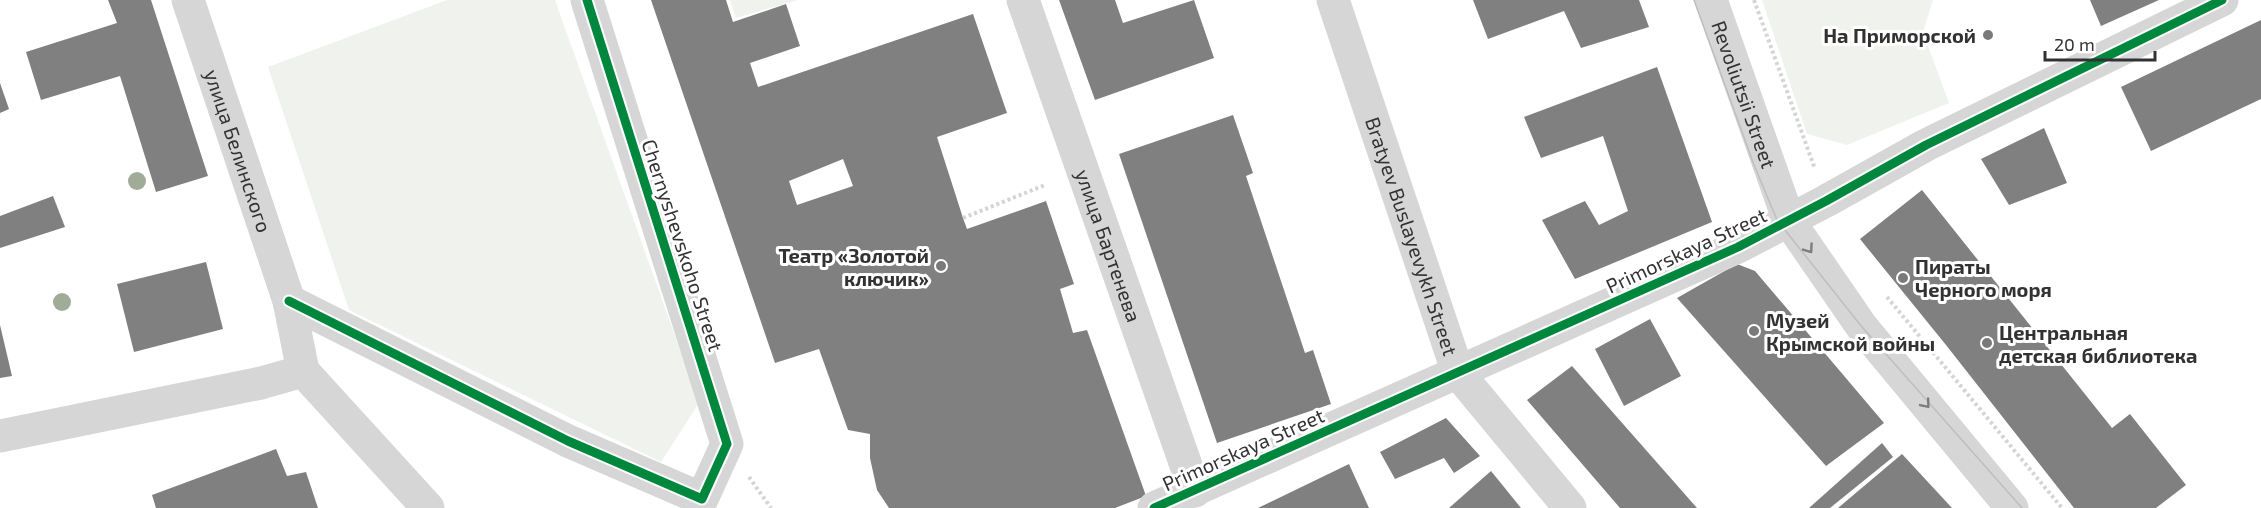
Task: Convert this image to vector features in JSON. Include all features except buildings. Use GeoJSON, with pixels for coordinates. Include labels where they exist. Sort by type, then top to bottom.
{"type":"FeatureCollection","features":[{"type":"Feature","properties":{"kind":"street","name":"улица Белинского"},"geometry":{"type":"LineString","coordinates":[[188,0],[289,301],[303,371]]}},
{"type":"Feature","properties":{"kind":"street","name":"Chernyshevskoho Street"},"geometry":{"type":"LineString","coordinates":[[289,301],[568,441],[702,499],[727,444],[587,0]]}},
{"type":"Feature","properties":{"kind":"street","name":"улица Бартенева"},"geometry":{"type":"LineString","coordinates":[[1023,0],[1195,491]]}},
{"type":"Feature","properties":{"kind":"street","name":"Bratyev Buslayevykh Street"},"geometry":{"type":"LineString","coordinates":[[1332,0],[1458,373],[1570,508]]}},
{"type":"Feature","properties":{"kind":"street","name":"Revoliutsii Street"},"geometry":{"type":"LineString","coordinates":[[1711,0],[1789,221],[1862,327],[2012,508]]}},
{"type":"Feature","properties":{"kind":"street","name":"Primorskaya Street"},"geometry":{"type":"LineString","coordinates":[[1154,508],[1738,247],[1926,145],[2222,0]]}},
{"type":"Feature","properties":{"kind":"street"},"geometry":{"type":"LineString","coordinates":[[0,436],[261,383],[303,371],[428,508]]}},
{"type":"Feature","properties":{"kind":"path"},"geometry":{"type":"LineString","coordinates":[[1754,0],[1826,201]]}},
{"type":"Feature","properties":{"kind":"path"},"geometry":{"type":"LineString","coordinates":[[963,218],[1045,185]]}},
{"type":"Feature","properties":{"kind":"path"},"geometry":{"type":"LineString","coordinates":[[1884,293],[2062,508]]}},
{"type":"Feature","properties":{"kind":"shaded area"},"geometry":{"type":"Polygon","coordinates":[[[447,0],[555,0],[699,403],[661,462],[349,310],[268,67],[447,0]]]}},
{"type":"Feature","properties":{"kind":"shaded area"},"geometry":{"type":"Polygon","coordinates":[[[730,0],[798,0],[736,18],[730,0]]]}},
{"type":"Feature","properties":{"kind":"shaded area"},"geometry":{"type":"Polygon","coordinates":[[[1762,0],[1933,0],[1923,32],[1949,103],[1847,145],[1807,134],[1762,0]]]}},
{"type":"Feature","properties":{"kind":"tram line"},"geometry":{"type":"LineString","coordinates":[[1694,0],[1754,165],[1777,220],[1862,327],[2022,508]]}},
{"type":"Feature","properties":{"kind":"cycle path"},"geometry":{"type":"LineString","coordinates":[[289,301],[568,441],[702,499],[727,444],[587,0]]}},
{"type":"Feature","properties":{"kind":"cycle path"},"geometry":{"type":"LineString","coordinates":[[1154,508],[1738,247],[1926,145],[2222,0]]}},
{"type":"Feature","properties":{"kind":"place","name":"На Приморской"},"geometry":{"type":"Point","coordinates":[1988,35]}},
{"type":"Feature","properties":{"kind":"place","name":"Театр «Золотой ключик»"},"geometry":{"type":"Point","coordinates":[941,266]}},
{"type":"Feature","properties":{"kind":"place","name":"Пираты Черного моря"},"geometry":{"type":"Point","coordinates":[1903,278]}},
{"type":"Feature","properties":{"kind":"place","name":"Музей Крымской войны"},"geometry":{"type":"Point","coordinates":[1754,331]}},
{"type":"Feature","properties":{"kind":"place","name":"Центральная детская библиотека"},"geometry":{"type":"Point","coordinates":[1987,343]}}]}
